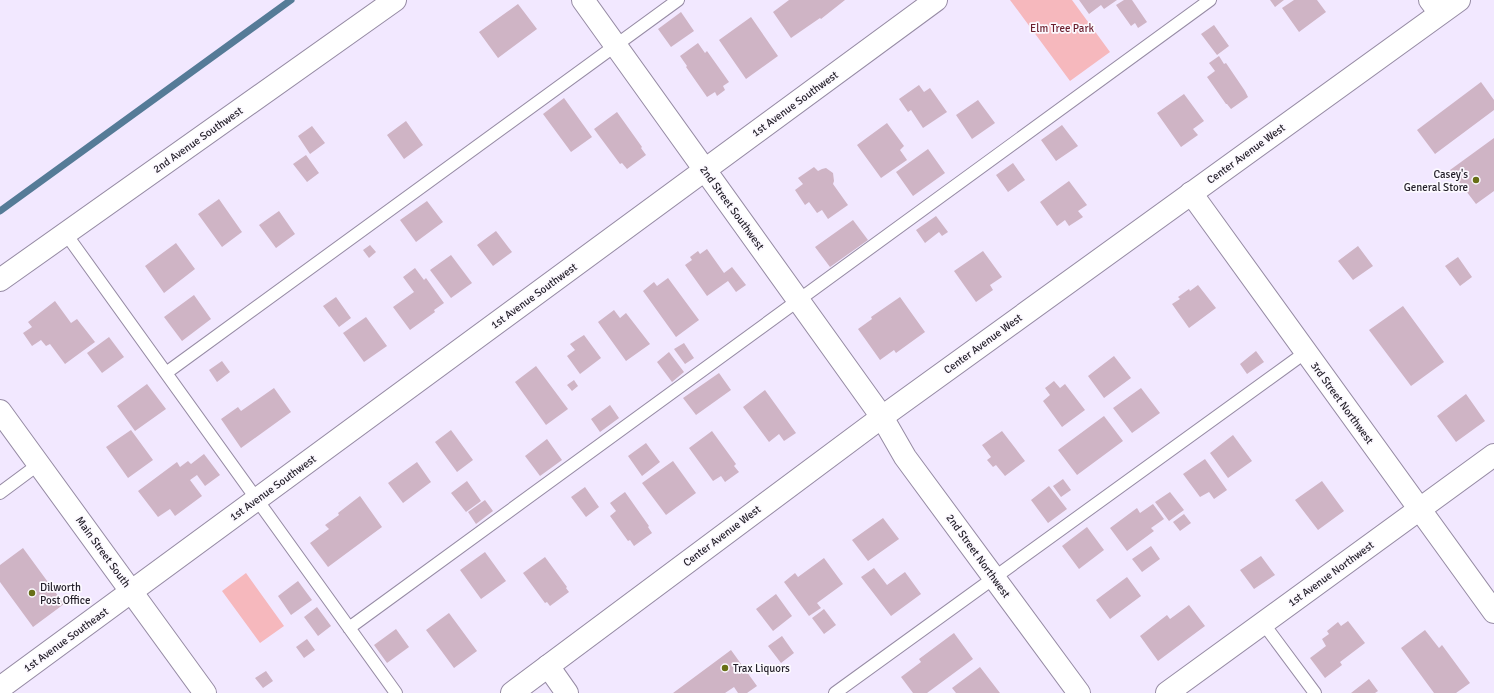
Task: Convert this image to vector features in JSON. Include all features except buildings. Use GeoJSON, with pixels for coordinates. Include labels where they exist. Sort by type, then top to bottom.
{"type":"FeatureCollection","features":[{"type":"Feature","properties":{"kind":"street","name":"2nd Avenue Southwest"},"geometry":{"type":"LineString","coordinates":[[0,280],[395,0]]}},
{"type":"Feature","properties":{"kind":"street","name":"2nd Street Southwest"},"geometry":{"type":"LineString","coordinates":[[583,0],[882,417]]}},
{"type":"Feature","properties":{"kind":"street","name":"1st Avenue Southwest"},"geometry":{"type":"LineString","coordinates":[[132,592],[936,0]]}},
{"type":"Feature","properties":{"kind":"street","name":"Center Avenue West"},"geometry":{"type":"LineString","coordinates":[[512,693],[882,417],[1191,193],[1435,7],[1459,0]]}},
{"type":"Feature","properties":{"kind":"street","name":"3rd Street Northwest"},"geometry":{"type":"LineString","coordinates":[[1191,193],[1494,612]]}},
{"type":"Feature","properties":{"kind":"street","name":"Main Street South"},"geometry":{"type":"LineString","coordinates":[[0,411],[205,693]]}},
{"type":"Feature","properties":{"kind":"street","name":"2nd Street Northwest"},"geometry":{"type":"LineString","coordinates":[[882,417],[905,457],[1078,693]]}},
{"type":"Feature","properties":{"kind":"street","name":"1st Avenue Northwest"},"geometry":{"type":"LineString","coordinates":[[1167,693],[1494,455]]}},
{"type":"Feature","properties":{"kind":"street","name":"1st Avenue Southeast"},"geometry":{"type":"LineString","coordinates":[[0,688],[132,592]]}},
{"type":"Feature","properties":{"kind":"street"},"geometry":{"type":"LineString","coordinates":[[548,666],[567,693]]}},
{"type":"Feature","properties":{"kind":"lane"},"geometry":{"type":"LineString","coordinates":[[166,373],[678,0]]}},
{"type":"Feature","properties":{"kind":"lane"},"geometry":{"type":"LineString","coordinates":[[350,628],[1210,0]]}},
{"type":"Feature","properties":{"kind":"lane"},"geometry":{"type":"LineString","coordinates":[[66,234],[396,693]]}},
{"type":"Feature","properties":{"kind":"lane"},"geometry":{"type":"LineString","coordinates":[[835,693],[1306,352]]}},
{"type":"Feature","properties":{"kind":"lane"},"geometry":{"type":"LineString","coordinates":[[0,493],[39,464]]}},
{"type":"Feature","properties":{"kind":"lane"},"geometry":{"type":"LineString","coordinates":[[1263,623],[1315,693]]}},
{"type":"Feature","properties":{"kind":"green space","name":"Elm Tree Park"},"geometry":{"type":"Polygon","coordinates":[[[1010,0],[1072,0],[1110,52],[1070,81],[1010,0]]]}},
{"type":"Feature","properties":{"kind":"green space"},"geometry":{"type":"Polygon","coordinates":[[[246,573],[284,626],[260,643],[222,591],[246,573]]]}},
{"type":"Feature","properties":{"kind":"waterway"},"geometry":{"type":"LineString","coordinates":[[0,211],[291,0]]}},
{"type":"Feature","properties":{"kind":"place","name":"Casey's General Store"},"geometry":{"type":"Point","coordinates":[1476,180]}},
{"type":"Feature","properties":{"kind":"place","name":"Dilworth Post Office"},"geometry":{"type":"Point","coordinates":[32,593]}},
{"type":"Feature","properties":{"kind":"place","name":"Trax Liquors"},"geometry":{"type":"Point","coordinates":[725,668]}}]}
